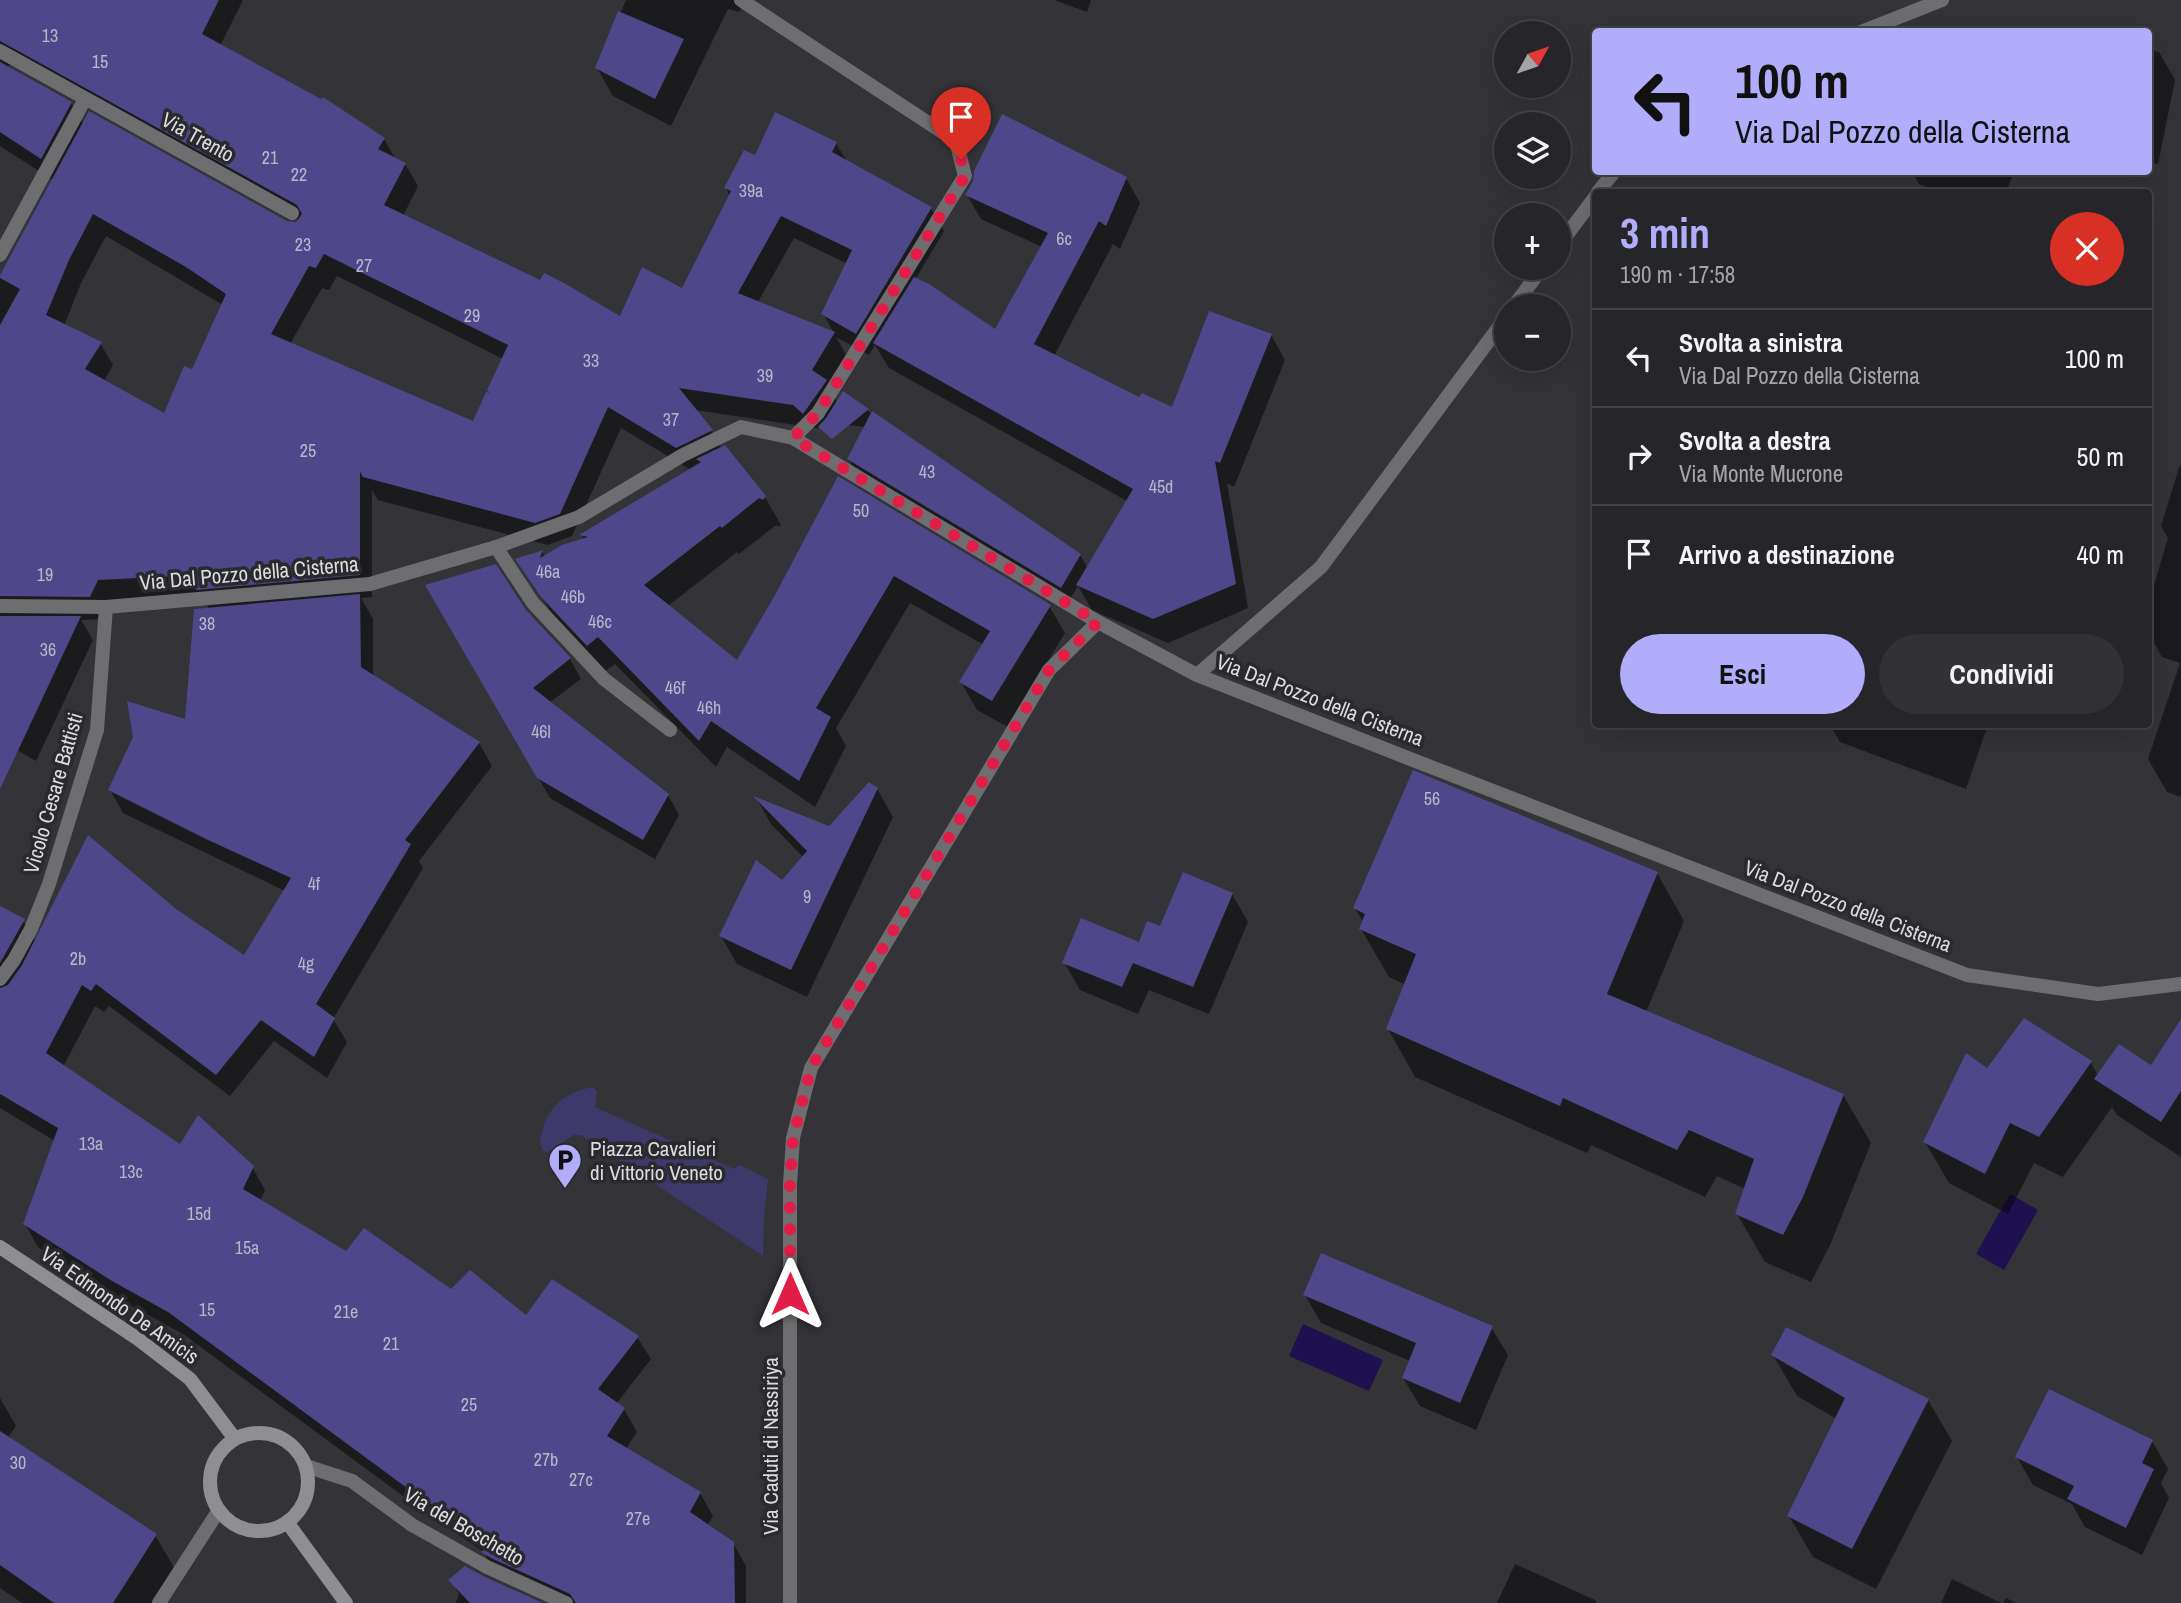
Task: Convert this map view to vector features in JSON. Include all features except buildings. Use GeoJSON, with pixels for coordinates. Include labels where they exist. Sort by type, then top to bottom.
{"type":"FeatureCollection","features":[{"type":"Feature","properties":{"kind":"street"},"geometry":{"type":"LineString","coordinates":[[741,0],[956,141],[965,176],[818,413],[793,438]]}},
{"type":"Feature","properties":{"kind":"street"},"geometry":{"type":"LineString","coordinates":[[1871,28],[1942,0]]}},
{"type":"Feature","properties":{"kind":"street","name":"Via Trento"},"geometry":{"type":"LineString","coordinates":[[0,51],[292,213]]}},
{"type":"Feature","properties":{"kind":"street"},"geometry":{"type":"LineString","coordinates":[[0,255],[85,99]]}},
{"type":"Feature","properties":{"kind":"street"},"geometry":{"type":"LineString","coordinates":[[1601,189],[1612,175]]}},
{"type":"Feature","properties":{"kind":"street"},"geometry":{"type":"LineString","coordinates":[[1571,229],[1592,201]]}},
{"type":"Feature","properties":{"kind":"street"},"geometry":{"type":"LineString","coordinates":[[1197,675],[1321,567],[1494,334]]}},
{"type":"Feature","properties":{"kind":"street","name":"Via Dal Pozzo della Cisterna"},"geometry":{"type":"LineString","coordinates":[[0,606],[106,607],[370,584],[496,547],[579,517],[683,455],[741,427],[793,438],[1098,622],[1197,675],[1967,975],[2098,994],[2181,984]]}},
{"type":"Feature","properties":{"kind":"street"},"geometry":{"type":"LineString","coordinates":[[496,547],[533,603],[604,680],[670,730]]}},
{"type":"Feature","properties":{"kind":"street","name":"Vicolo Cesare Battisti"},"geometry":{"type":"LineString","coordinates":[[0,979],[31,929],[49,884],[97,730],[106,607]]}},
{"type":"Feature","properties":{"kind":"street","name":"Via Caduti di Nassiriya"},"geometry":{"type":"LineString","coordinates":[[790,1603],[790,1184],[793,1138],[811,1068],[1049,670],[1098,622]]}},
{"type":"Feature","properties":{"kind":"street","name":"Via Edmondo De Amicis"},"geometry":{"type":"LineString","coordinates":[[0,1247],[138,1339],[190,1379],[235,1439]]}},
{"type":"Feature","properties":{"kind":"street"},"geometry":{"type":"LineString","coordinates":[[251,1433],[268,1433],[285,1440],[298,1451],[306,1466],[309,1482],[299,1511],[288,1522],[270,1530],[251,1531],[233,1524],[219,1510],[212,1495],[210,1479],[214,1463],[222,1449],[235,1439],[251,1433]]}},
{"type":"Feature","properties":{"kind":"street","name":"Via del Boschetto"},"geometry":{"type":"LineString","coordinates":[[306,1466],[352,1481],[412,1525],[487,1567],[566,1603]]}},
{"type":"Feature","properties":{"kind":"street"},"geometry":{"type":"LineString","coordinates":[[159,1603],[219,1510]]}},
{"type":"Feature","properties":{"kind":"street"},"geometry":{"type":"LineString","coordinates":[[288,1522],[346,1603]]}},
{"type":"Feature","properties":{"kind":"shaded area"},"geometry":{"type":"Polygon","coordinates":[[[593,1087],[597,1091],[595,1107],[734,1169],[740,1165],[768,1179],[763,1256],[581,1135],[574,1135],[546,1153],[540,1138],[554,1107],[567,1096],[593,1087]]]}},
{"type":"Feature","properties":{"kind":"shaded area"},"geometry":{"type":"Polygon","coordinates":[[[2010,1194],[2038,1210],[2004,1270],[1976,1254],[2010,1194]]]}},
{"type":"Feature","properties":{"kind":"shaded area"},"geometry":{"type":"Polygon","coordinates":[[[1303,1324],[1383,1360],[1369,1391],[1289,1356],[1303,1324]]]}},
{"type":"Feature","properties":{"kind":"place","name":"Piazza Cavalieri di Vittorio Veneto"},"geometry":{"type":"Point","coordinates":[565,1190]}},
{"type":"Feature","properties":{"kind":"route"},"geometry":{"type":"LineString","coordinates":[[790,1294],[790,1184],[793,1138],[811,1068],[1049,670],[1098,622],[793,438],[818,413],[965,176],[961,159]]}}]}
